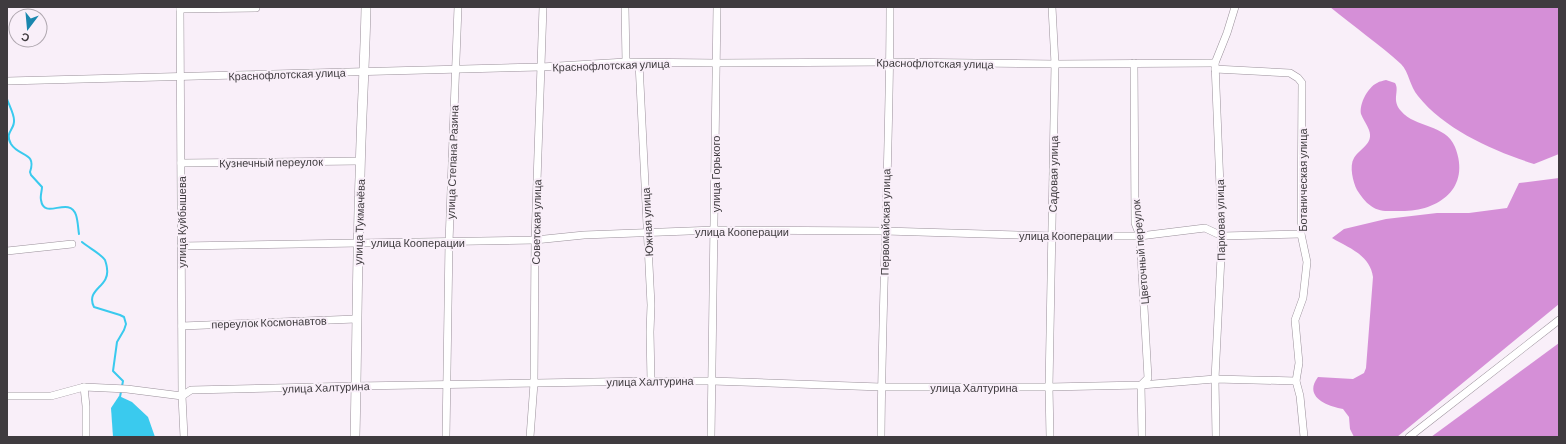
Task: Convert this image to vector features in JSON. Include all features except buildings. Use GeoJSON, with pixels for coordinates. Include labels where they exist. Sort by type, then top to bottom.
{"type":"FeatureCollection","features":[{"type":"Feature","properties":{"kind":"street"},"geometry":{"type":"LineString","coordinates":[[180,8],[256,7]]}},
{"type":"Feature","properties":{"kind":"street","name":"улица Тукмачёва"},"geometry":{"type":"LineString","coordinates":[[355,437],[360,161],[365,71],[366,7]]}},
{"type":"Feature","properties":{"kind":"street","name":"улица Степана Разина"},"geometry":{"type":"LineString","coordinates":[[446,437],[448,242],[458,7]]}},
{"type":"Feature","properties":{"kind":"street","name":"Советская улица"},"geometry":{"type":"LineString","coordinates":[[530,437],[534,383],[535,240],[543,7]]}},
{"type":"Feature","properties":{"kind":"street"},"geometry":{"type":"LineString","coordinates":[[625,7],[626,62]]}},
{"type":"Feature","properties":{"kind":"street","name":"улица Горького"},"geometry":{"type":"LineString","coordinates":[[711,437],[717,7]]}},
{"type":"Feature","properties":{"kind":"street","name":"Первомайская улица"},"geometry":{"type":"LineString","coordinates":[[881,437],[890,7]]}},
{"type":"Feature","properties":{"kind":"street","name":"Садовая улица"},"geometry":{"type":"LineString","coordinates":[[1050,437],[1055,64],[1052,7]]}},
{"type":"Feature","properties":{"kind":"street","name":"Парковая улица"},"geometry":{"type":"LineString","coordinates":[[1216,437],[1215,379],[1222,236],[1215,66],[1235,7]]}},
{"type":"Feature","properties":{"kind":"street","name":"улица Куйбышева"},"geometry":{"type":"LineString","coordinates":[[180,8],[182,396],[184,437]]}},
{"type":"Feature","properties":{"kind":"street","name":"Краснофлотская улица"},"geometry":{"type":"LineString","coordinates":[[7,81],[455,68],[541,67],[626,62],[1134,63],[1215,66]]}},
{"type":"Feature","properties":{"kind":"street","name":"Южная улица"},"geometry":{"type":"LineString","coordinates":[[639,62],[651,305],[651,381]]}},
{"type":"Feature","properties":{"kind":"street","name":"Цветочный переулок"},"geometry":{"type":"LineString","coordinates":[[1134,63],[1135,223],[1140,236],[1148,378],[1140,385],[1142,437]]}},
{"type":"Feature","properties":{"kind":"street","name":"Ботаническая улица"},"geometry":{"type":"LineString","coordinates":[[1215,66],[1290,73],[1298,78],[1302,83],[1301,234],[1307,262],[1303,298],[1295,320],[1300,363],[1296,381],[1300,396],[1304,437]]}},
{"type":"Feature","properties":{"kind":"street","name":"Кузнечный переулок"},"geometry":{"type":"LineString","coordinates":[[181,163],[360,161]]}},
{"type":"Feature","properties":{"kind":"street","name":"улица Кооперации"},"geometry":{"type":"LineString","coordinates":[[181,246],[535,240],[584,235],[715,230],[885,231],[1052,236],[1140,236],[1205,228],[1222,236],[1301,234]]}},
{"type":"Feature","properties":{"kind":"street"},"geometry":{"type":"LineString","coordinates":[[7,251],[72,244]]}},
{"type":"Feature","properties":{"kind":"street","name":"переулок Космонавтов"},"geometry":{"type":"LineString","coordinates":[[182,326],[356,318]]}},
{"type":"Feature","properties":{"kind":"street"},"geometry":{"type":"LineString","coordinates":[[1409,437],[1559,320]]}},
{"type":"Feature","properties":{"kind":"street","name":"улица Халтурина"},"geometry":{"type":"LineString","coordinates":[[7,396],[51,396],[84,387],[127,389],[182,396],[191,390],[651,381],[712,381],[881,387],[1050,387],[1140,385],[1215,379],[1296,381]]}},
{"type":"Feature","properties":{"kind":"street"},"geometry":{"type":"LineString","coordinates":[[84,387],[86,406],[86,437]]}},
{"type":"Feature","properties":{"kind":"shaded area"},"geometry":{"type":"Polygon","coordinates":[[[1330,7],[1559,7],[1559,154],[1534,164],[1487,146],[1456,129],[1429,108],[1418,96],[1404,67],[1401,64],[1330,7]]]}},
{"type":"Feature","properties":{"kind":"shaded area"},"geometry":{"type":"Polygon","coordinates":[[[1386,80],[1395,83],[1397,89],[1396,99],[1398,107],[1401,111],[1414,121],[1445,134],[1455,147],[1459,162],[1459,175],[1454,187],[1447,196],[1437,203],[1425,208],[1411,211],[1387,211],[1377,209],[1365,201],[1354,183],[1352,165],[1354,158],[1366,146],[1370,139],[1369,130],[1361,114],[1361,106],[1370,88],[1379,82],[1386,80]]]}},
{"type":"Feature","properties":{"kind":"shaded area"},"geometry":{"type":"Polygon","coordinates":[[[1559,178],[1559,304],[1397,437],[1354,437],[1350,429],[1349,417],[1343,409],[1324,403],[1315,395],[1313,390],[1314,384],[1318,377],[1353,379],[1364,373],[1366,368],[1373,277],[1368,263],[1358,253],[1332,238],[1344,229],[1386,219],[1437,213],[1469,213],[1507,208],[1519,183],[1559,178]]]}},
{"type":"Feature","properties":{"kind":"shaded area"},"geometry":{"type":"Polygon","coordinates":[[[1559,343],[1559,437],[1431,437],[1559,343]]]}},
{"type":"Feature","properties":{"kind":"water"},"geometry":{"type":"Polygon","coordinates":[[[119,396],[132,402],[148,417],[155,437],[113,437],[111,408],[119,396]]]}},
{"type":"Feature","properties":{"kind":"waterway"},"geometry":{"type":"LineString","coordinates":[[7,99],[14,120],[9,134],[9,140],[14,148],[26,155],[31,161],[31,175],[42,187],[41,198],[43,206],[52,209],[63,207],[73,209],[77,217],[79,234]]}},
{"type":"Feature","properties":{"kind":"waterway"},"geometry":{"type":"LineString","coordinates":[[82,242],[103,257],[107,266],[107,275],[105,280],[93,296],[92,301],[94,307],[124,317],[126,324],[117,342],[113,371],[123,381],[120,397]]}}]}
